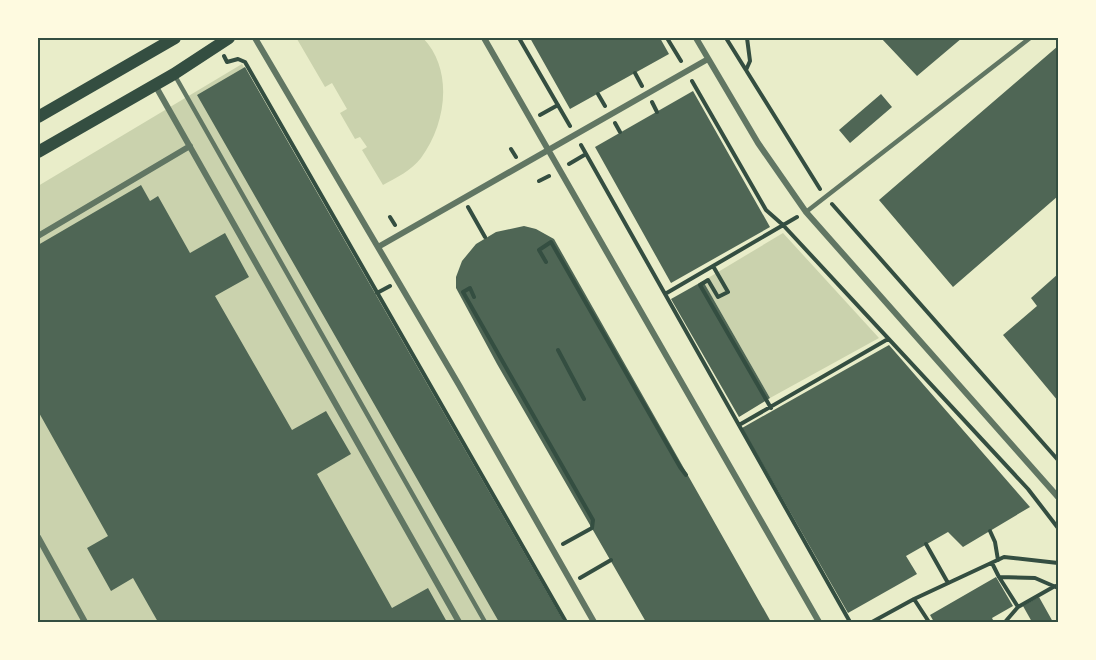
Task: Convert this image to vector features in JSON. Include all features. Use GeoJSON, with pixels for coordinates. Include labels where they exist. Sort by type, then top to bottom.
{"type":"FeatureCollection","features":[{"type":"Feature","properties":{"kind":"main road"},"geometry":{"type":"LineString","coordinates":[[38,117],[175,38]]}},
{"type":"Feature","properties":{"kind":"main road"},"geometry":{"type":"LineString","coordinates":[[38,152],[174,74],[229,38]]}},
{"type":"Feature","properties":{"kind":"street"},"geometry":{"type":"LineString","coordinates":[[255,38],[594,622]]}},
{"type":"Feature","properties":{"kind":"street"},"geometry":{"type":"LineString","coordinates":[[484,38],[819,622]]}},
{"type":"Feature","properties":{"kind":"street"},"geometry":{"type":"LineString","coordinates":[[696,38],[758,143],[806,213],[1059,498]]}},
{"type":"Feature","properties":{"kind":"street"},"geometry":{"type":"LineString","coordinates":[[378,247],[708,59]]}},
{"type":"Feature","properties":{"kind":"street"},"geometry":{"type":"LineString","coordinates":[[155,85],[459,622]]}},
{"type":"Feature","properties":{"kind":"street"},"geometry":{"type":"LineString","coordinates":[[38,236],[190,146]]}},
{"type":"Feature","properties":{"kind":"street"},"geometry":{"type":"LineString","coordinates":[[38,537],[85,622]]}},
{"type":"Feature","properties":{"kind":"lane"},"geometry":{"type":"LineString","coordinates":[[806,213],[1030,38]]}},
{"type":"Feature","properties":{"kind":"lane"},"geometry":{"type":"LineString","coordinates":[[174,74],[485,622]]}},
{"type":"Feature","properties":{"kind":"path"},"geometry":{"type":"LineString","coordinates":[[519,38],[571,127]]}},
{"type":"Feature","properties":{"kind":"path"},"geometry":{"type":"LineString","coordinates":[[667,38],[679,59]]}},
{"type":"Feature","properties":{"kind":"path"},"geometry":{"type":"LineString","coordinates":[[726,38],[825,197],[1059,460]]}},
{"type":"Feature","properties":{"kind":"path"},"geometry":{"type":"LineString","coordinates":[[746,70],[750,61],[747,38]]}},
{"type":"Feature","properties":{"kind":"path"},"geometry":{"type":"LineString","coordinates":[[222,52],[227,62],[238,59],[245,62],[566,622]]}},
{"type":"Feature","properties":{"kind":"path"},"geometry":{"type":"LineString","coordinates":[[693,82],[766,210],[783,225],[1028,489],[1059,528]]}},
{"type":"Feature","properties":{"kind":"path"},"geometry":{"type":"LineString","coordinates":[[548,111],[558,105]]}},
{"type":"Feature","properties":{"kind":"path"},"geometry":{"type":"LineString","coordinates":[[580,143],[850,622]]}},
{"type":"Feature","properties":{"kind":"path"},"geometry":{"type":"LineString","coordinates":[[576,160],[586,154]]}},
{"type":"Feature","properties":{"kind":"path"},"geometry":{"type":"LineString","coordinates":[[463,198],[485,237]]}},
{"type":"Feature","properties":{"kind":"path"},"geometry":{"type":"LineString","coordinates":[[665,294],[806,213]]}},
{"type":"Feature","properties":{"kind":"path"},"geometry":{"type":"LineString","coordinates":[[340,228],[346,225]]}},
{"type":"Feature","properties":{"kind":"path"},"geometry":{"type":"LineString","coordinates":[[546,262],[539,250],[551,242],[686,475]]}},
{"type":"Feature","properties":{"kind":"path"},"geometry":{"type":"LineString","coordinates":[[713,266],[728,292],[718,297],[708,280],[700,285],[771,408]]}},
{"type":"Feature","properties":{"kind":"path"},"geometry":{"type":"LineString","coordinates":[[474,297],[470,288],[463,292],[592,520],[592,528],[552,549]]}},
{"type":"Feature","properties":{"kind":"path"},"geometry":{"type":"LineString","coordinates":[[377,293],[382,290]]}},
{"type":"Feature","properties":{"kind":"path"},"geometry":{"type":"LineString","coordinates":[[739,425],[888,339]]}},
{"type":"Feature","properties":{"kind":"path"},"geometry":{"type":"LineString","coordinates":[[558,350],[584,399]]}},
{"type":"Feature","properties":{"kind":"path"},"geometry":{"type":"LineString","coordinates":[[990,531],[995,542],[998,560]]}},
{"type":"Feature","properties":{"kind":"path"},"geometry":{"type":"LineString","coordinates":[[926,544],[948,583]]}},
{"type":"Feature","properties":{"kind":"path"},"geometry":{"type":"LineString","coordinates":[[872,622],[914,599],[1004,557],[1059,563]]}},
{"type":"Feature","properties":{"kind":"path"},"geometry":{"type":"LineString","coordinates":[[572,582],[611,560]]}},
{"type":"Feature","properties":{"kind":"path"},"geometry":{"type":"LineString","coordinates":[[992,562],[1018,607]]}},
{"type":"Feature","properties":{"kind":"path"},"geometry":{"type":"LineString","coordinates":[[999,577],[1035,578],[1057,587]]}},
{"type":"Feature","properties":{"kind":"path"},"geometry":{"type":"LineString","coordinates":[[1005,622],[1018,607],[1057,587]]}},
{"type":"Feature","properties":{"kind":"path"},"geometry":{"type":"LineString","coordinates":[[914,599],[929,622]]}},
{"type":"Feature","properties":{"kind":"green space"},"geometry":{"type":"Polygon","coordinates":[[[423,38],[433,51],[439,66],[443,81],[443,98],[441,114],[430,145],[413,166],[383,185],[362,150],[367,147],[360,137],[355,139],[340,113],[347,109],[332,83],[325,87],[297,39],[423,38]]]}},
{"type":"Feature","properties":{"kind":"green space"},"geometry":{"type":"Polygon","coordinates":[[[242,64],[559,622],[38,622],[38,186],[242,64]]]}},
{"type":"Feature","properties":{"kind":"green space"},"geometry":{"type":"Polygon","coordinates":[[[783,233],[879,338],[770,398],[703,281],[783,233]]]}},
{"type":"Feature","properties":{"kind":"building"},"geometry":{"type":"Polygon","coordinates":[[[530,38],[660,38],[669,54],[570,109],[530,38]]]}},
{"type":"Feature","properties":{"kind":"building"},"geometry":{"type":"Polygon","coordinates":[[[881,38],[962,38],[917,76],[881,38]]]}},
{"type":"Feature","properties":{"kind":"building"},"geometry":{"type":"Polygon","coordinates":[[[1058,46],[1058,196],[953,287],[879,200],[1058,46]]]}},
{"type":"Feature","properties":{"kind":"building"},"geometry":{"type":"Polygon","coordinates":[[[245,67],[564,622],[499,622],[197,95],[245,67]]]}},
{"type":"Feature","properties":{"kind":"building"},"geometry":{"type":"Polygon","coordinates":[[[693,91],[770,227],[671,283],[595,147],[693,91]]]}},
{"type":"Feature","properties":{"kind":"building"},"geometry":{"type":"Polygon","coordinates":[[[881,94],[892,107],[850,143],[839,130],[881,94]]]}},
{"type":"Feature","properties":{"kind":"building"},"geometry":{"type":"Polygon","coordinates":[[[141,185],[150,201],[158,196],[190,253],[225,233],[249,277],[215,296],[292,430],[326,411],[351,454],[317,474],[392,608],[428,588],[447,622],[158,622],[133,578],[111,591],[87,548],[108,536],[38,411],[38,245],[141,185]]]}},
{"type":"Feature","properties":{"kind":"building"},"geometry":{"type":"Polygon","coordinates":[[[524,226],[536,229],[554,239],[771,622],[646,622],[497,364],[456,288],[456,277],[462,261],[476,244],[496,232],[524,226]]]}},
{"type":"Feature","properties":{"kind":"building"},"geometry":{"type":"Polygon","coordinates":[[[1058,274],[1058,401],[1003,335],[1037,306],[1031,298],[1058,274]]]}},
{"type":"Feature","properties":{"kind":"building"},"geometry":{"type":"Polygon","coordinates":[[[703,281],[770,398],[739,417],[671,299],[703,281]]]}},
{"type":"Feature","properties":{"kind":"building"},"geometry":{"type":"Polygon","coordinates":[[[889,345],[1030,507],[963,547],[948,532],[906,556],[917,574],[848,613],[742,428],[889,345]]]}},
{"type":"Feature","properties":{"kind":"building"},"geometry":{"type":"Polygon","coordinates":[[[996,577],[1013,606],[992,618],[994,622],[934,622],[930,615],[996,577]]]}},
{"type":"Feature","properties":{"kind":"building"},"geometry":{"type":"Polygon","coordinates":[[[1039,597],[1053,622],[1032,622],[1023,606],[1039,597]]]}}]}
